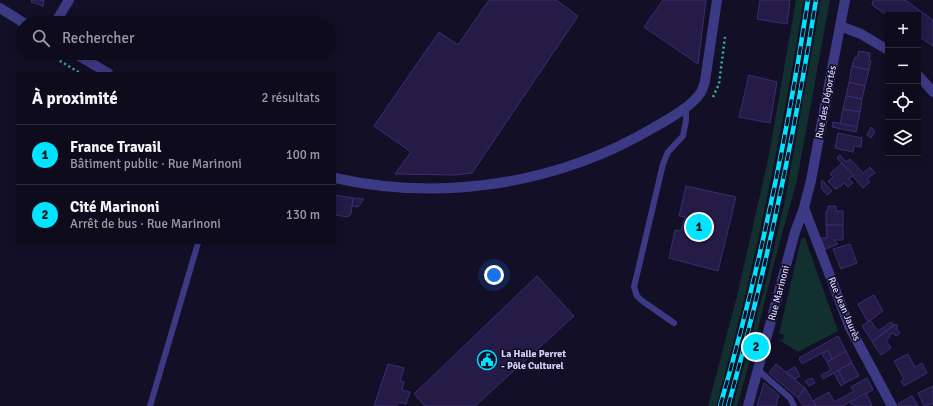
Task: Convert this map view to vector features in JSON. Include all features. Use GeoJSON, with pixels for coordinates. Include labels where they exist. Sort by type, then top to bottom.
{"type":"FeatureCollection","features":[{"type":"Feature","properties":{"kind":"street"},"geometry":{"type":"LineString","coordinates":[[59,16],[69,0]]}},
{"type":"Feature","properties":{"kind":"street"},"geometry":{"type":"LineString","coordinates":[[336,178],[379,185],[426,188],[467,188],[506,182],[563,168],[613,149],[655,127],[697,98],[702,92],[706,81],[717,0]]}},
{"type":"Feature","properties":{"kind":"street","name":"Rue des Déportés"},"geometry":{"type":"LineString","coordinates":[[804,206],[814,169],[845,0]]}},
{"type":"Feature","properties":{"kind":"street"},"geometry":{"type":"LineString","coordinates":[[0,8],[16,18]]}},
{"type":"Feature","properties":{"kind":"street"},"geometry":{"type":"LineString","coordinates":[[840,26],[861,34],[885,48]]}},
{"type":"Feature","properties":{"kind":"street"},"geometry":{"type":"LineString","coordinates":[[86,60],[106,72]]}},
{"type":"Feature","properties":{"kind":"street"},"geometry":{"type":"LineString","coordinates":[[921,78],[933,92]]}},
{"type":"Feature","properties":{"kind":"street","name":"Rue Marinoni"},"geometry":{"type":"LineString","coordinates":[[748,406],[795,232],[804,206]]}},
{"type":"Feature","properties":{"kind":"street","name":"Rue Jean Jaurès"},"geometry":{"type":"LineString","coordinates":[[804,206],[850,328],[892,406]]}},
{"type":"Feature","properties":{"kind":"lane"},"geometry":{"type":"LineString","coordinates":[[674,323],[641,300],[634,286],[662,164],[668,152],[683,136],[686,120],[686,106]]}},
{"type":"Feature","properties":{"kind":"lane"},"geometry":{"type":"LineString","coordinates":[[150,406],[198,244]]}},
{"type":"Feature","properties":{"kind":"lane"},"geometry":{"type":"LineString","coordinates":[[758,370],[790,398],[794,406]]}},
{"type":"Feature","properties":{"kind":"path"},"geometry":{"type":"LineString","coordinates":[[709,101],[713,97],[719,84],[726,30]]}},
{"type":"Feature","properties":{"kind":"path"},"geometry":{"type":"LineString","coordinates":[[58,60],[78,72]]}},
{"type":"Feature","properties":{"kind":"green space"},"geometry":{"type":"Polygon","coordinates":[[[796,0],[804,0],[766,204],[743,306],[716,406],[708,406],[736,300],[768,160],[796,0]]]}},
{"type":"Feature","properties":{"kind":"green space"},"geometry":{"type":"Polygon","coordinates":[[[821,0],[830,0],[797,180],[751,357],[737,406],[733,406],[768,274],[785,200],[821,0]]]}},
{"type":"Feature","properties":{"kind":"green space"},"geometry":{"type":"Polygon","coordinates":[[[805,238],[838,331],[798,352],[778,339],[783,340],[784,335],[779,334],[801,239],[805,238]]]}},
{"type":"Feature","properties":{"kind":"building"},"geometry":{"type":"Polygon","coordinates":[[[32,0],[44,0],[43,6],[31,2],[32,0]]]}},
{"type":"Feature","properties":{"kind":"building"},"geometry":{"type":"Polygon","coordinates":[[[489,0],[556,0],[578,16],[472,173],[455,175],[395,174],[411,152],[374,126],[439,32],[458,45],[489,0]]]}},
{"type":"Feature","properties":{"kind":"building"},"geometry":{"type":"Polygon","coordinates":[[[663,0],[706,0],[698,64],[644,27],[663,0]]]}},
{"type":"Feature","properties":{"kind":"building"},"geometry":{"type":"Polygon","coordinates":[[[760,0],[790,0],[787,24],[757,19],[760,0]]]}},
{"type":"Feature","properties":{"kind":"building"},"geometry":{"type":"Polygon","coordinates":[[[873,0],[905,0],[933,20],[933,46],[921,38],[921,12],[885,12],[885,14],[872,5],[873,0]]]}},
{"type":"Feature","properties":{"kind":"building"},"geometry":{"type":"Polygon","coordinates":[[[859,51],[870,53],[869,60],[871,61],[869,70],[852,66],[859,51]]]}},
{"type":"Feature","properties":{"kind":"building"},"geometry":{"type":"Polygon","coordinates":[[[852,66],[869,70],[865,86],[849,82],[852,66]]]}},
{"type":"Feature","properties":{"kind":"building"},"geometry":{"type":"Polygon","coordinates":[[[749,75],[777,82],[770,123],[739,117],[749,75]]]}},
{"type":"Feature","properties":{"kind":"building"},"geometry":{"type":"Polygon","coordinates":[[[849,82],[865,86],[862,99],[846,96],[849,82]]]}},
{"type":"Feature","properties":{"kind":"building"},"geometry":{"type":"Polygon","coordinates":[[[846,96],[862,99],[860,112],[843,109],[846,96]]]}},
{"type":"Feature","properties":{"kind":"building"},"geometry":{"type":"Polygon","coordinates":[[[843,109],[860,112],[857,127],[840,124],[843,109]]]}},
{"type":"Feature","properties":{"kind":"building"},"geometry":{"type":"Polygon","coordinates":[[[833,122],[857,127],[856,132],[832,127],[833,122]]]}},
{"type":"Feature","properties":{"kind":"building"},"geometry":{"type":"Polygon","coordinates":[[[871,127],[875,132],[871,138],[867,135],[871,127]]]}},
{"type":"Feature","properties":{"kind":"building"},"geometry":{"type":"Polygon","coordinates":[[[838,133],[862,138],[861,147],[854,146],[853,152],[835,148],[838,133]]]}},
{"type":"Feature","properties":{"kind":"building"},"geometry":{"type":"Polygon","coordinates":[[[840,155],[846,162],[850,159],[863,173],[870,167],[875,173],[867,179],[870,182],[863,188],[837,158],[840,155]]]}},
{"type":"Feature","properties":{"kind":"building"},"geometry":{"type":"Polygon","coordinates":[[[842,163],[853,175],[849,179],[853,183],[848,187],[844,183],[837,189],[834,188],[828,181],[833,177],[830,174],[842,163]]]}},
{"type":"Feature","properties":{"kind":"building"},"geometry":{"type":"Polygon","coordinates":[[[822,180],[832,191],[827,195],[821,188],[822,180]]]}},
{"type":"Feature","properties":{"kind":"building"},"geometry":{"type":"Polygon","coordinates":[[[686,186],[736,197],[718,271],[669,258],[675,230],[681,231],[685,217],[679,216],[686,186]]]}},
{"type":"Feature","properties":{"kind":"building"},"geometry":{"type":"Polygon","coordinates":[[[336,195],[353,198],[351,214],[348,217],[336,215],[336,195]]]}},
{"type":"Feature","properties":{"kind":"building"},"geometry":{"type":"Polygon","coordinates":[[[353,198],[364,199],[358,207],[352,206],[353,198]]]}},
{"type":"Feature","properties":{"kind":"building"},"geometry":{"type":"Polygon","coordinates":[[[828,206],[836,206],[836,211],[843,211],[843,225],[826,225],[826,211],[828,211],[828,206]]]}},
{"type":"Feature","properties":{"kind":"building"},"geometry":{"type":"Polygon","coordinates":[[[826,225],[843,225],[843,240],[834,240],[838,244],[825,249],[821,238],[827,238],[826,225]]]}},
{"type":"Feature","properties":{"kind":"building"},"geometry":{"type":"Polygon","coordinates":[[[850,244],[857,263],[841,269],[833,249],[850,244]]]}},
{"type":"Feature","properties":{"kind":"building"},"geometry":{"type":"Polygon","coordinates":[[[537,276],[574,316],[475,406],[425,406],[414,394],[537,276]]]}},
{"type":"Feature","properties":{"kind":"building"},"geometry":{"type":"Polygon","coordinates":[[[874,295],[883,311],[868,322],[858,304],[874,295]]]}},
{"type":"Feature","properties":{"kind":"building"},"geometry":{"type":"Polygon","coordinates":[[[870,320],[878,331],[891,322],[894,325],[872,341],[862,326],[870,320]]]}},
{"type":"Feature","properties":{"kind":"building"},"geometry":{"type":"Polygon","coordinates":[[[896,324],[898,326],[896,328],[900,333],[896,336],[893,333],[889,336],[890,337],[886,340],[891,348],[881,355],[872,342],[896,324]]]}},
{"type":"Feature","properties":{"kind":"building"},"geometry":{"type":"Polygon","coordinates":[[[838,336],[846,351],[832,359],[828,350],[802,364],[799,358],[838,336]]]}},
{"type":"Feature","properties":{"kind":"building"},"geometry":{"type":"Polygon","coordinates":[[[828,350],[832,359],[827,362],[822,354],[828,350]]]}},
{"type":"Feature","properties":{"kind":"building"},"geometry":{"type":"Polygon","coordinates":[[[846,351],[852,363],[823,379],[821,375],[831,370],[827,362],[846,351]]]}},
{"type":"Feature","properties":{"kind":"building"},"geometry":{"type":"Polygon","coordinates":[[[908,354],[915,367],[922,363],[927,373],[904,386],[901,381],[904,379],[894,361],[908,354]]]}},
{"type":"Feature","properties":{"kind":"building"},"geometry":{"type":"Polygon","coordinates":[[[852,363],[859,376],[845,383],[838,370],[852,363]]]}},
{"type":"Feature","properties":{"kind":"building"},"geometry":{"type":"Polygon","coordinates":[[[388,364],[404,368],[400,381],[404,382],[402,390],[410,392],[406,404],[398,402],[397,406],[374,406],[388,364]]]}},
{"type":"Feature","properties":{"kind":"building"},"geometry":{"type":"Polygon","coordinates":[[[776,364],[805,388],[798,398],[769,373],[776,364]]]}},
{"type":"Feature","properties":{"kind":"building"},"geometry":{"type":"Polygon","coordinates":[[[795,367],[800,376],[795,379],[786,372],[795,367]]]}},
{"type":"Feature","properties":{"kind":"building"},"geometry":{"type":"Polygon","coordinates":[[[838,370],[845,383],[841,386],[834,373],[838,370]]]}},
{"type":"Feature","properties":{"kind":"building"},"geometry":{"type":"Polygon","coordinates":[[[812,378],[815,383],[809,386],[805,381],[812,378]]]}},
{"type":"Feature","properties":{"kind":"building"},"geometry":{"type":"Polygon","coordinates":[[[867,378],[873,390],[842,406],[816,406],[813,401],[829,392],[834,402],[854,391],[851,387],[867,378]]]}},
{"type":"Feature","properties":{"kind":"building"},"geometry":{"type":"Polygon","coordinates":[[[764,383],[779,395],[776,406],[757,406],[764,383]]]}},
{"type":"Feature","properties":{"kind":"building"},"geometry":{"type":"Polygon","coordinates":[[[933,386],[933,404],[924,406],[918,393],[933,386]]]}},
{"type":"Feature","properties":{"kind":"building"},"geometry":{"type":"Polygon","coordinates":[[[805,388],[816,406],[803,406],[798,398],[805,388]]]}},
{"type":"Feature","properties":{"kind":"building"},"geometry":{"type":"Polygon","coordinates":[[[866,393],[872,405],[852,405],[850,402],[866,393]]]}},
{"type":"Feature","properties":{"kind":"building"},"geometry":{"type":"Polygon","coordinates":[[[912,396],[918,406],[899,406],[898,404],[912,396]]]}},
{"type":"Feature","properties":{"kind":"railway"},"geometry":{"type":"LineString","coordinates":[[720,406],[747,306],[771,204],[791,103],[808,0]]}},
{"type":"Feature","properties":{"kind":"railway"},"geometry":{"type":"LineString","coordinates":[[728,406],[767,255],[789,153],[816,0]]}},
{"type":"Feature","properties":{"kind":"place","name":"France Travail"},"geometry":{"type":"Point","coordinates":[699,227]}},
{"type":"Feature","properties":{"kind":"place","name":"Cité Marinoni"},"geometry":{"type":"Point","coordinates":[756,347]}},
{"type":"Feature","properties":{"kind":"place","name":"La Halle Perret - Pôle Culturel"},"geometry":{"type":"Point","coordinates":[487,360]}}]}
